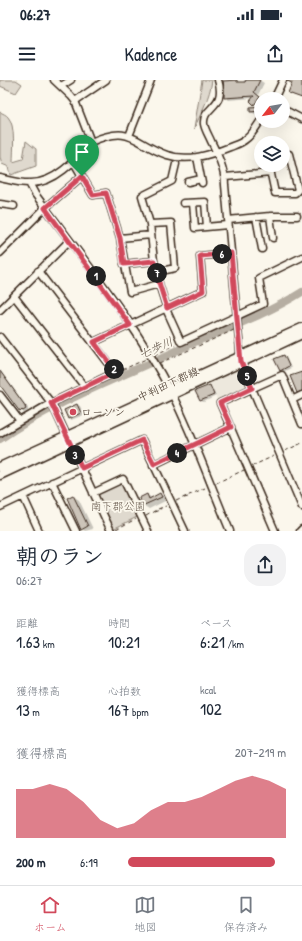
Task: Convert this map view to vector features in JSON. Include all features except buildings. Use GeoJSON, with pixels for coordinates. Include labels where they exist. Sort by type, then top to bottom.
{"type":"FeatureCollection","features":[{"type":"Feature","properties":{"kind":"main road","name":"中判田下郡線"},"geometry":{"type":"LineString","coordinates":[[0,468],[68,439],[170,392],[241,359],[302,328]]}},
{"type":"Feature","properties":{"kind":"main road","name":"中判田下郡線"},"geometry":{"type":"LineString","coordinates":[[241,359],[302,334]]}},
{"type":"Feature","properties":{"kind":"main road","name":"中判田下郡線"},"geometry":{"type":"LineString","coordinates":[[0,475],[68,439]]}},
{"type":"Feature","properties":{"kind":"street"},"geometry":{"type":"LineString","coordinates":[[54,80],[75,101],[90,142]]}},
{"type":"Feature","properties":{"kind":"street"},"geometry":{"type":"LineString","coordinates":[[61,86],[71,80]]}},
{"type":"Feature","properties":{"kind":"street"},"geometry":{"type":"LineString","coordinates":[[75,101],[106,80]]}},
{"type":"Feature","properties":{"kind":"street"},"geometry":{"type":"LineString","coordinates":[[129,136],[151,80]]}},
{"type":"Feature","properties":{"kind":"street"},"geometry":{"type":"LineString","coordinates":[[218,80],[220,89],[219,99],[209,111],[204,123],[217,153],[225,177],[241,359],[302,507]]}},
{"type":"Feature","properties":{"kind":"street"},"geometry":{"type":"LineString","coordinates":[[277,92],[283,80]]}},
{"type":"Feature","properties":{"kind":"street"},"geometry":{"type":"LineString","coordinates":[[290,113],[302,119]]}},
{"type":"Feature","properties":{"kind":"street"},"geometry":{"type":"LineString","coordinates":[[0,178],[29,183],[46,179],[57,174],[73,161],[90,142],[107,136],[118,134],[129,136],[168,156],[184,158],[217,153],[247,139],[255,128]]}},
{"type":"Feature","properties":{"kind":"street"},"geometry":{"type":"LineString","coordinates":[[225,177],[271,173],[275,193],[295,193],[298,190],[290,154]]}},
{"type":"Feature","properties":{"kind":"street"},"geometry":{"type":"LineString","coordinates":[[188,182],[202,181],[197,157]]}},
{"type":"Feature","properties":{"kind":"street"},"geometry":{"type":"LineString","coordinates":[[73,161],[93,195],[106,193],[120,238],[130,292],[159,284]]}},
{"type":"Feature","properties":{"kind":"street"},"geometry":{"type":"LineString","coordinates":[[176,164],[172,181],[142,196],[150,224],[150,235],[159,284],[167,309],[181,342],[263,304],[259,278],[302,257]]}},
{"type":"Feature","properties":{"kind":"street"},"geometry":{"type":"LineString","coordinates":[[0,253],[45,208],[82,176]]}},
{"type":"Feature","properties":{"kind":"street"},"geometry":{"type":"LineString","coordinates":[[29,183],[45,208],[157,364],[194,445],[230,531]]}},
{"type":"Feature","properties":{"kind":"street"},"geometry":{"type":"LineString","coordinates":[[193,202],[195,228],[256,217],[297,216]]}},
{"type":"Feature","properties":{"kind":"street"},"geometry":{"type":"LineString","coordinates":[[183,203],[205,202],[207,226]]}},
{"type":"Feature","properties":{"kind":"street"},"geometry":{"type":"LineString","coordinates":[[0,204],[14,206]]}},
{"type":"Feature","properties":{"kind":"street"},"geometry":{"type":"LineString","coordinates":[[270,216],[273,238]]}},
{"type":"Feature","properties":{"kind":"street"},"geometry":{"type":"LineString","coordinates":[[256,217],[262,249]]}},
{"type":"Feature","properties":{"kind":"street"},"geometry":{"type":"LineString","coordinates":[[150,224],[171,223],[175,268],[157,272]]}},
{"type":"Feature","properties":{"kind":"street"},"geometry":{"type":"LineString","coordinates":[[120,238],[150,235]]}},
{"type":"Feature","properties":{"kind":"street"},"geometry":{"type":"LineString","coordinates":[[0,310],[69,241]]}},
{"type":"Feature","properties":{"kind":"street"},"geometry":{"type":"LineString","coordinates":[[94,342],[203,291],[200,256],[231,253]]}},
{"type":"Feature","properties":{"kind":"street"},"geometry":{"type":"LineString","coordinates":[[124,264],[154,261]]}},
{"type":"Feature","properties":{"kind":"street"},"geometry":{"type":"LineString","coordinates":[[0,433],[51,403],[116,372],[38,271]]}},
{"type":"Feature","properties":{"kind":"street"},"geometry":{"type":"LineString","coordinates":[[14,296],[84,386]]}},
{"type":"Feature","properties":{"kind":"street"},"geometry":{"type":"LineString","coordinates":[[0,337],[51,403],[112,531]]}},
{"type":"Feature","properties":{"kind":"street"},"geometry":{"type":"LineString","coordinates":[[275,531],[220,403],[282,375],[302,424]]}},
{"type":"Feature","properties":{"kind":"street"},"geometry":{"type":"LineString","coordinates":[[0,395],[20,421]]}},
{"type":"Feature","properties":{"kind":"street"},"geometry":{"type":"LineString","coordinates":[[292,400],[302,395]]}},
{"type":"Feature","properties":{"kind":"street"},"geometry":{"type":"LineString","coordinates":[[154,464],[231,427]]}},
{"type":"Feature","properties":{"kind":"street"},"geometry":{"type":"LineString","coordinates":[[0,507],[142,440],[185,531]]}},
{"type":"Feature","properties":{"kind":"street"},"geometry":{"type":"LineString","coordinates":[[94,493],[123,479],[148,531]]}},
{"type":"Feature","properties":{"kind":"street"},"geometry":{"type":"LineString","coordinates":[[52,482],[76,531]]}},
{"type":"Feature","properties":{"kind":"street"},"geometry":{"type":"LineString","coordinates":[[22,496],[39,531]]}},
{"type":"Feature","properties":{"kind":"path"},"geometry":{"type":"LineString","coordinates":[[157,364],[238,328]]}},
{"type":"Feature","properties":{"kind":"path"},"geometry":{"type":"LineString","coordinates":[[116,372],[181,342]]}},
{"type":"Feature","properties":{"kind":"path"},"geometry":{"type":"LineString","coordinates":[[283,452],[302,443]]}},
{"type":"Feature","properties":{"kind":"path"},"geometry":{"type":"LineString","coordinates":[[249,466],[270,458],[275,454]]}},
{"type":"Feature","properties":{"kind":"path"},"geometry":{"type":"LineString","coordinates":[[216,483],[246,469]]}},
{"type":"Feature","properties":{"kind":"path"},"geometry":{"type":"LineString","coordinates":[[174,503],[205,488]]}},
{"type":"Feature","properties":{"kind":"path"},"geometry":{"type":"LineString","coordinates":[[144,517],[169,504]]}},
{"type":"Feature","properties":{"kind":"path"},"geometry":{"type":"LineString","coordinates":[[112,531],[140,517]]}},
{"type":"Feature","properties":{"kind":"shaded area"},"geometry":{"type":"Polygon","coordinates":[[[241,368],[248,385],[247,388],[218,402],[210,383],[241,368]]]}},
{"type":"Feature","properties":{"kind":"green space"},"geometry":{"type":"Polygon","coordinates":[[[0,80],[16,80],[22,84],[16,93],[0,86],[0,80]]]}},
{"type":"Feature","properties":{"kind":"green space"},"geometry":{"type":"Polygon","coordinates":[[[202,80],[212,80],[207,99],[194,129],[202,80]]]}},
{"type":"Feature","properties":{"kind":"green space"},"geometry":{"type":"Polygon","coordinates":[[[0,112],[7,116],[11,121],[14,139],[13,162],[23,159],[26,141],[36,149],[36,166],[11,175],[9,167],[2,164],[0,157],[0,112]]]}},
{"type":"Feature","properties":{"kind":"green space","name":"南下郡公園"},"geometry":{"type":"Polygon","coordinates":[[[121,482],[123,483],[139,516],[113,529],[97,495],[98,493],[121,482]]]}},
{"type":"Feature","properties":{"kind":"waterway","name":"七歩川"},"geometry":{"type":"LineString","coordinates":[[0,439],[31,419],[64,402],[195,342],[263,313],[302,292]]}},
{"type":"Feature","properties":{"kind":"place","name":"ローソン"},"geometry":{"type":"Point","coordinates":[73,412]}},
{"type":"Feature","properties":{"kind":"route"},"geometry":{"type":"LineString","coordinates":[[82,176],[93,195],[106,193],[120,238],[124,264],[154,261],[167,308],[203,291],[200,256],[231,253],[241,362],[252,388],[220,403],[231,427],[154,464],[142,440],[82,468],[51,403],[116,372],[94,342],[130,325],[105,288],[45,208],[82,176]]}}]}
